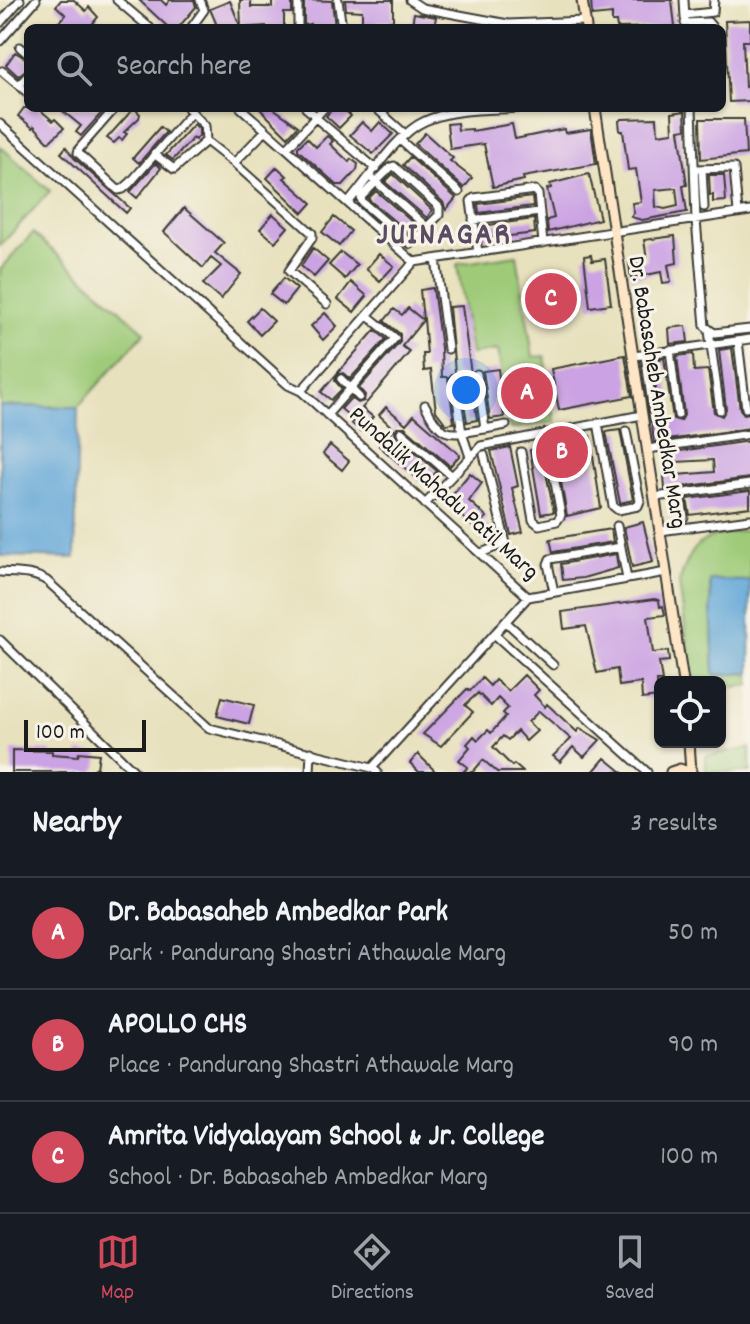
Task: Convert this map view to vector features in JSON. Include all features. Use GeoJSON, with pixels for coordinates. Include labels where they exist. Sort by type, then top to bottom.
{"type":"FeatureCollection","features":[{"type":"Feature","properties":{"kind":"main road"},"geometry":{"type":"LineString","coordinates":[[582,0],[586,24]]}},
{"type":"Feature","properties":{"kind":"main road","name":"Dr. Babasaheb Ambedkar Marg"},"geometry":{"type":"LineString","coordinates":[[596,112],[682,676]]}},
{"type":"Feature","properties":{"kind":"main road"},"geometry":{"type":"LineString","coordinates":[[671,772],[680,769],[689,772],[689,748]]}},
{"type":"Feature","properties":{"kind":"street"},"geometry":{"type":"LineString","coordinates":[[0,23],[20,0]]}},
{"type":"Feature","properties":{"kind":"street"},"geometry":{"type":"LineString","coordinates":[[0,41],[36,0]]}},
{"type":"Feature","properties":{"kind":"street"},"geometry":{"type":"LineString","coordinates":[[117,0],[145,24]]}},
{"type":"Feature","properties":{"kind":"street"},"geometry":{"type":"LineString","coordinates":[[194,24],[205,6],[200,0]]}},
{"type":"Feature","properties":{"kind":"street"},"geometry":{"type":"LineString","coordinates":[[298,0],[298,24]]}},
{"type":"Feature","properties":{"kind":"street"},"geometry":{"type":"LineString","coordinates":[[338,0],[341,24]]}},
{"type":"Feature","properties":{"kind":"street"},"geometry":{"type":"LineString","coordinates":[[410,0],[422,8],[498,24]]}},
{"type":"Feature","properties":{"kind":"street"},"geometry":{"type":"LineString","coordinates":[[684,0],[685,22]]}},
{"type":"Feature","properties":{"kind":"street"},"geometry":{"type":"LineString","coordinates":[[685,22],[713,12],[714,0]]}},
{"type":"Feature","properties":{"kind":"street"},"geometry":{"type":"LineString","coordinates":[[685,22],[710,24]]}},
{"type":"Feature","properties":{"kind":"street"},"geometry":{"type":"LineString","coordinates":[[20,47],[24,50]]}},
{"type":"Feature","properties":{"kind":"street"},"geometry":{"type":"LineString","coordinates":[[2,71],[24,89]]}},
{"type":"Feature","properties":{"kind":"street"},"geometry":{"type":"LineString","coordinates":[[19,85],[24,79]]}},
{"type":"Feature","properties":{"kind":"street"},"geometry":{"type":"LineString","coordinates":[[111,112],[78,153],[118,190],[130,183],[188,112]]}},
{"type":"Feature","properties":{"kind":"street"},"geometry":{"type":"LineString","coordinates":[[192,112],[205,126],[206,141],[312,233],[312,238],[289,271],[327,304]]}},
{"type":"Feature","properties":{"kind":"street"},"geometry":{"type":"LineString","coordinates":[[246,112],[414,262]]}},
{"type":"Feature","properties":{"kind":"street"},"geometry":{"type":"LineString","coordinates":[[311,112],[376,169]]}},
{"type":"Feature","properties":{"kind":"street"},"geometry":{"type":"LineString","coordinates":[[287,148],[321,112]]}},
{"type":"Feature","properties":{"kind":"street"},"geometry":{"type":"LineString","coordinates":[[380,112],[459,192]]}},
{"type":"Feature","properties":{"kind":"street"},"geometry":{"type":"LineString","coordinates":[[348,203],[373,179],[394,166],[439,207],[439,215],[411,244],[362,202],[361,197],[373,179],[376,169],[403,137],[425,121],[453,112]]}},
{"type":"Feature","properties":{"kind":"street"},"geometry":{"type":"LineString","coordinates":[[692,112],[704,207]]}},
{"type":"Feature","properties":{"kind":"street","name":"Pundalik Mahadu Patil Marg"},"geometry":{"type":"LineString","coordinates":[[0,124],[528,597],[666,572]]}},
{"type":"Feature","properties":{"kind":"street"},"geometry":{"type":"LineString","coordinates":[[234,163],[266,130]]}},
{"type":"Feature","properties":{"kind":"street"},"geometry":{"type":"LineString","coordinates":[[154,154],[174,169],[179,168],[206,141]]}},
{"type":"Feature","properties":{"kind":"street"},"geometry":{"type":"LineString","coordinates":[[698,169],[734,168],[738,213]]}},
{"type":"Feature","properties":{"kind":"street"},"geometry":{"type":"LineString","coordinates":[[698,169],[696,220],[705,326],[709,331],[720,410]]}},
{"type":"Feature","properties":{"kind":"street"},"geometry":{"type":"LineString","coordinates":[[373,179],[427,227]]}},
{"type":"Feature","properties":{"kind":"street"},"geometry":{"type":"LineString","coordinates":[[478,253],[471,201],[474,198],[535,190],[543,243]]}},
{"type":"Feature","properties":{"kind":"street"},"geometry":{"type":"LineString","coordinates":[[301,391],[414,262],[750,211]]}},
{"type":"Feature","properties":{"kind":"street"},"geometry":{"type":"LineString","coordinates":[[473,220],[540,212]]}},
{"type":"Feature","properties":{"kind":"street"},"geometry":{"type":"LineString","coordinates":[[436,259],[448,349]]}},
{"type":"Feature","properties":{"kind":"street"},"geometry":{"type":"LineString","coordinates":[[327,415],[395,338],[368,316]]}},
{"type":"Feature","properties":{"kind":"street"},"geometry":{"type":"LineString","coordinates":[[709,331],[750,329]]}},
{"type":"Feature","properties":{"kind":"street"},"geometry":{"type":"LineString","coordinates":[[634,356],[750,339]]}},
{"type":"Feature","properties":{"kind":"street"},"geometry":{"type":"LineString","coordinates":[[738,341],[746,408]]}},
{"type":"Feature","properties":{"kind":"street"},"geometry":{"type":"LineString","coordinates":[[670,350],[678,415]]}},
{"type":"Feature","properties":{"kind":"street"},"geometry":{"type":"LineString","coordinates":[[645,354],[654,419]]}},
{"type":"Feature","properties":{"kind":"street"},"geometry":{"type":"LineString","coordinates":[[477,374],[485,429]]}},
{"type":"Feature","properties":{"kind":"street"},"geometry":{"type":"LineString","coordinates":[[454,378],[462,433],[470,457]]}},
{"type":"Feature","properties":{"kind":"street"},"geometry":{"type":"LineString","coordinates":[[341,379],[359,397]]}},
{"type":"Feature","properties":{"kind":"street"},"geometry":{"type":"LineString","coordinates":[[425,405],[435,424],[446,434],[506,425]]}},
{"type":"Feature","properties":{"kind":"street"},"geometry":{"type":"LineString","coordinates":[[425,504],[481,446],[642,415]]}},
{"type":"Feature","properties":{"kind":"street"},"geometry":{"type":"LineString","coordinates":[[598,423],[613,506],[618,510],[640,504],[626,431]]}},
{"type":"Feature","properties":{"kind":"street"},"geometry":{"type":"LineString","coordinates":[[401,432],[452,476]]}},
{"type":"Feature","properties":{"kind":"street"},"geometry":{"type":"LineString","coordinates":[[521,452],[533,520],[539,525],[557,521],[561,515],[546,433]]}},
{"type":"Feature","properties":{"kind":"street"},"geometry":{"type":"LineString","coordinates":[[648,449],[750,434]]}},
{"type":"Feature","properties":{"kind":"street"},"geometry":{"type":"LineString","coordinates":[[481,553],[506,543],[484,455]]}},
{"type":"Feature","properties":{"kind":"street"},"geometry":{"type":"LineString","coordinates":[[655,497],[750,484]]}},
{"type":"Feature","properties":{"kind":"street"},"geometry":{"type":"LineString","coordinates":[[680,494],[684,517]]}},
{"type":"Feature","properties":{"kind":"street"},"geometry":{"type":"LineString","coordinates":[[660,531],[750,519]]}},
{"type":"Feature","properties":{"kind":"street"},"geometry":{"type":"LineString","coordinates":[[617,526],[627,579]]}},
{"type":"Feature","properties":{"kind":"street"},"geometry":{"type":"LineString","coordinates":[[554,592],[548,564],[550,559],[621,547]]}},
{"type":"Feature","properties":{"kind":"street"},"geometry":{"type":"LineString","coordinates":[[0,572],[38,575],[47,581],[209,728],[375,770],[528,597]]}},
{"type":"Feature","properties":{"kind":"street"},"geometry":{"type":"LineString","coordinates":[[505,621],[553,665]]}},
{"type":"Feature","properties":{"kind":"street"},"geometry":{"type":"LineString","coordinates":[[494,634],[647,772]]}},
{"type":"Feature","properties":{"kind":"street"},"geometry":{"type":"LineString","coordinates":[[0,640],[135,772]]}},
{"type":"Feature","properties":{"kind":"street"},"geometry":{"type":"LineString","coordinates":[[310,772],[311,752]]}},
{"type":"Feature","properties":{"kind":"green space"},"geometry":{"type":"Polygon","coordinates":[[[0,146],[50,191],[0,246],[0,146]]]}},
{"type":"Feature","properties":{"kind":"green space"},"geometry":{"type":"Polygon","coordinates":[[[33,233],[145,332],[78,407],[0,406],[0,270],[33,233]]]}},
{"type":"Feature","properties":{"kind":"green space"},"geometry":{"type":"Polygon","coordinates":[[[517,255],[533,357],[545,356],[555,422],[510,429],[498,350],[471,354],[457,264],[517,255]]]}},
{"type":"Feature","properties":{"kind":"green space"},"geometry":{"type":"Polygon","coordinates":[[[750,530],[750,581],[710,581],[714,675],[750,673],[750,685],[726,687],[726,676],[692,676],[679,583],[696,547],[722,534],[750,530]]]}},
{"type":"Feature","properties":{"kind":"green space"},"geometry":{"type":"Polygon","coordinates":[[[750,748],[750,772],[706,772],[706,756],[750,748]]]}},
{"type":"Feature","properties":{"kind":"water"},"geometry":{"type":"Polygon","coordinates":[[[0,406],[78,407],[75,558],[0,556],[0,406]]]}},
{"type":"Feature","properties":{"kind":"water"},"geometry":{"type":"Polygon","coordinates":[[[710,580],[750,581],[750,673],[714,675],[710,580]]]}},
{"type":"Feature","properties":{"kind":"building"},"geometry":{"type":"Polygon","coordinates":[[[61,0],[74,0],[86,11],[89,7],[98,17],[94,24],[59,24],[66,15],[56,6],[61,0]]]}},
{"type":"Feature","properties":{"kind":"building"},"geometry":{"type":"Polygon","coordinates":[[[139,0],[161,0],[166,5],[170,0],[194,0],[196,7],[181,24],[165,24],[139,0]]]}},
{"type":"Feature","properties":{"kind":"building"},"geometry":{"type":"Polygon","coordinates":[[[240,0],[251,0],[251,7],[272,7],[272,0],[292,0],[292,13],[284,13],[284,24],[241,24],[240,0]]]}},
{"type":"Feature","properties":{"kind":"building"},"geometry":{"type":"Polygon","coordinates":[[[304,0],[332,1],[335,24],[304,24],[304,0]]]}},
{"type":"Feature","properties":{"kind":"building"},"geometry":{"type":"Polygon","coordinates":[[[345,0],[393,0],[393,21],[362,24],[362,11],[346,10],[345,0]]]}},
{"type":"Feature","properties":{"kind":"building"},"geometry":{"type":"Polygon","coordinates":[[[591,0],[672,0],[675,24],[616,24],[612,22],[612,14],[592,16],[591,0]]]}},
{"type":"Feature","properties":{"kind":"building"},"geometry":{"type":"Polygon","coordinates":[[[230,1],[239,24],[216,24],[210,9],[230,1]]]}},
{"type":"Feature","properties":{"kind":"building"},"geometry":{"type":"Polygon","coordinates":[[[414,13],[436,17],[435,24],[412,24],[414,13]]]}},
{"type":"Feature","properties":{"kind":"building"},"geometry":{"type":"Polygon","coordinates":[[[750,20],[750,41],[743,41],[745,87],[750,85],[750,101],[729,102],[725,21],[750,20]]]}},
{"type":"Feature","properties":{"kind":"building"},"geometry":{"type":"Polygon","coordinates":[[[15,52],[24,58],[24,71],[18,76],[6,65],[15,52]]]}},
{"type":"Feature","properties":{"kind":"building"},"geometry":{"type":"Polygon","coordinates":[[[24,108],[24,112],[43,112],[64,128],[49,142],[34,126],[18,116],[24,108]]]}},
{"type":"Feature","properties":{"kind":"building"},"geometry":{"type":"Polygon","coordinates":[[[64,112],[102,112],[81,136],[76,132],[81,126],[64,112]]]}},
{"type":"Feature","properties":{"kind":"building"},"geometry":{"type":"Polygon","coordinates":[[[130,112],[140,114],[124,132],[127,134],[122,140],[119,138],[114,143],[107,138],[130,112]]]}},
{"type":"Feature","properties":{"kind":"building"},"geometry":{"type":"Polygon","coordinates":[[[263,112],[279,112],[298,126],[288,137],[263,112]]]}},
{"type":"Feature","properties":{"kind":"building"},"geometry":{"type":"Polygon","coordinates":[[[330,112],[347,112],[351,116],[339,128],[326,116],[330,112]]]}},
{"type":"Feature","properties":{"kind":"building"},"geometry":{"type":"Polygon","coordinates":[[[685,112],[686,129],[679,130],[687,185],[683,186],[687,212],[642,220],[631,217],[634,213],[632,203],[641,202],[636,169],[628,170],[619,121],[657,118],[658,134],[673,132],[672,113],[685,112]],[[676,188],[655,190],[656,207],[665,209],[678,206],[676,188]]]}},
{"type":"Feature","properties":{"kind":"building"},"geometry":{"type":"Polygon","coordinates":[[[700,119],[744,119],[746,154],[701,159],[700,119]]]}},
{"type":"Feature","properties":{"kind":"building"},"geometry":{"type":"Polygon","coordinates":[[[362,122],[372,131],[380,122],[393,134],[373,154],[350,135],[362,122]]]}},
{"type":"Feature","properties":{"kind":"building"},"geometry":{"type":"Polygon","coordinates":[[[457,123],[458,130],[472,131],[512,124],[515,139],[564,129],[565,133],[591,129],[596,164],[523,177],[524,180],[493,187],[484,144],[450,149],[447,124],[457,123]]]}},
{"type":"Feature","properties":{"kind":"building"},"geometry":{"type":"Polygon","coordinates":[[[194,124],[199,129],[199,136],[195,140],[193,138],[173,160],[166,155],[194,124]]]}},
{"type":"Feature","properties":{"kind":"building"},"geometry":{"type":"Polygon","coordinates":[[[160,127],[166,132],[139,163],[133,158],[160,127]]]}},
{"type":"Feature","properties":{"kind":"building"},"geometry":{"type":"Polygon","coordinates":[[[425,133],[453,158],[450,161],[472,178],[464,188],[415,144],[425,133]]]}},
{"type":"Feature","properties":{"kind":"building"},"geometry":{"type":"Polygon","coordinates":[[[327,136],[333,141],[330,144],[349,162],[351,159],[358,164],[357,170],[343,185],[337,185],[298,150],[307,138],[316,147],[327,136]]]}},
{"type":"Feature","properties":{"kind":"building"},"geometry":{"type":"Polygon","coordinates":[[[66,147],[74,158],[130,208],[126,213],[61,153],[66,147]]]}},
{"type":"Feature","properties":{"kind":"building"},"geometry":{"type":"Polygon","coordinates":[[[410,157],[456,198],[446,210],[443,202],[403,165],[410,157]]]}},
{"type":"Feature","properties":{"kind":"building"},"geometry":{"type":"Polygon","coordinates":[[[156,163],[161,168],[137,198],[130,192],[156,163]]]}},
{"type":"Feature","properties":{"kind":"building"},"geometry":{"type":"Polygon","coordinates":[[[277,167],[287,176],[284,178],[312,203],[303,213],[267,178],[277,167]]]}},
{"type":"Feature","properties":{"kind":"building"},"geometry":{"type":"Polygon","coordinates":[[[393,174],[432,210],[427,218],[385,182],[393,174]]]}},
{"type":"Feature","properties":{"kind":"building"},"geometry":{"type":"Polygon","coordinates":[[[589,174],[600,219],[548,232],[547,220],[554,218],[547,189],[551,188],[550,184],[589,174]]]}},
{"type":"Feature","properties":{"kind":"building"},"geometry":{"type":"Polygon","coordinates":[[[709,175],[724,175],[726,201],[713,202],[709,175]]]}},
{"type":"Feature","properties":{"kind":"building"},"geometry":{"type":"Polygon","coordinates":[[[376,191],[418,227],[411,235],[368,199],[376,191]]]}},
{"type":"Feature","properties":{"kind":"building"},"geometry":{"type":"Polygon","coordinates":[[[532,197],[533,206],[479,213],[478,204],[532,197]]]}},
{"type":"Feature","properties":{"kind":"building"},"geometry":{"type":"Polygon","coordinates":[[[184,208],[224,243],[215,253],[241,274],[221,299],[203,284],[221,266],[211,258],[203,268],[164,232],[184,208]]]}},
{"type":"Feature","properties":{"kind":"building"},"geometry":{"type":"Polygon","coordinates":[[[273,214],[288,227],[275,242],[260,229],[273,214]]]}},
{"type":"Feature","properties":{"kind":"building"},"geometry":{"type":"Polygon","coordinates":[[[334,217],[351,231],[339,246],[322,232],[334,217]]]}},
{"type":"Feature","properties":{"kind":"building"},"geometry":{"type":"Polygon","coordinates":[[[534,219],[535,233],[483,239],[481,226],[534,219]]]}},
{"type":"Feature","properties":{"kind":"building"},"geometry":{"type":"Polygon","coordinates":[[[675,236],[677,263],[668,265],[671,282],[663,283],[661,272],[631,278],[629,263],[647,260],[644,240],[675,236]]]}},
{"type":"Feature","properties":{"kind":"building"},"geometry":{"type":"Polygon","coordinates":[[[313,248],[328,261],[314,277],[301,266],[313,248]]]}},
{"type":"Feature","properties":{"kind":"building"},"geometry":{"type":"Polygon","coordinates":[[[341,252],[357,265],[345,279],[329,265],[341,252]]]}},
{"type":"Feature","properties":{"kind":"building"},"geometry":{"type":"Polygon","coordinates":[[[379,254],[394,266],[380,281],[366,269],[379,254]]]}},
{"type":"Feature","properties":{"kind":"building"},"geometry":{"type":"Polygon","coordinates":[[[591,255],[592,261],[605,259],[611,304],[590,307],[584,256],[591,255]]]}},
{"type":"Feature","properties":{"kind":"building"},"geometry":{"type":"Polygon","coordinates":[[[284,278],[297,289],[284,305],[270,294],[284,278]]]}},
{"type":"Feature","properties":{"kind":"building"},"geometry":{"type":"Polygon","coordinates":[[[351,282],[367,296],[354,312],[338,299],[351,282]]]}},
{"type":"Feature","properties":{"kind":"building"},"geometry":{"type":"Polygon","coordinates":[[[433,288],[442,377],[448,377],[454,423],[446,424],[436,411],[431,370],[424,371],[423,354],[427,354],[424,319],[402,346],[410,352],[362,408],[373,417],[361,431],[341,409],[351,398],[358,403],[364,401],[365,395],[359,388],[400,342],[400,334],[384,321],[394,309],[402,315],[408,308],[423,320],[420,290],[433,288]]]}},
{"type":"Feature","properties":{"kind":"building"},"geometry":{"type":"Polygon","coordinates":[[[462,306],[477,420],[467,422],[460,377],[455,372],[449,307],[462,306]]]}},
{"type":"Feature","properties":{"kind":"building"},"geometry":{"type":"Polygon","coordinates":[[[260,308],[274,321],[260,335],[247,321],[260,308]]]}},
{"type":"Feature","properties":{"kind":"building"},"geometry":{"type":"Polygon","coordinates":[[[325,313],[337,326],[323,340],[311,326],[325,313]]]}},
{"type":"Feature","properties":{"kind":"building"},"geometry":{"type":"Polygon","coordinates":[[[686,326],[688,342],[670,344],[669,328],[686,326]]]}},
{"type":"Feature","properties":{"kind":"building"},"geometry":{"type":"Polygon","coordinates":[[[375,330],[386,339],[350,379],[343,373],[336,375],[335,381],[342,389],[331,400],[321,392],[375,330]]]}},
{"type":"Feature","properties":{"kind":"building"},"geometry":{"type":"Polygon","coordinates":[[[732,348],[740,409],[744,414],[750,413],[750,428],[654,442],[652,425],[659,424],[660,418],[652,360],[664,358],[673,419],[681,421],[684,415],[677,356],[693,354],[694,371],[708,370],[714,412],[722,416],[726,409],[719,350],[732,348]]]}},
{"type":"Feature","properties":{"kind":"building"},"geometry":{"type":"Polygon","coordinates":[[[625,355],[632,396],[559,410],[551,369],[625,355]]]}},
{"type":"Feature","properties":{"kind":"building"},"geometry":{"type":"Polygon","coordinates":[[[498,369],[504,417],[490,419],[483,371],[498,369]]]}},
{"type":"Feature","properties":{"kind":"building"},"geometry":{"type":"Polygon","coordinates":[[[386,407],[406,424],[414,415],[460,455],[450,466],[405,427],[397,427],[397,437],[437,471],[425,485],[379,446],[394,429],[379,415],[386,407]]]}},
{"type":"Feature","properties":{"kind":"building"},"geometry":{"type":"Polygon","coordinates":[[[620,430],[633,500],[620,503],[606,432],[620,430]]]}},
{"type":"Feature","properties":{"kind":"building"},"geometry":{"type":"Polygon","coordinates":[[[590,436],[601,508],[567,516],[554,442],[590,436]]]}},
{"type":"Feature","properties":{"kind":"building"},"geometry":{"type":"Polygon","coordinates":[[[750,441],[750,478],[665,489],[664,476],[714,472],[713,460],[676,462],[676,457],[667,458],[666,453],[750,441]]]}},
{"type":"Feature","properties":{"kind":"building"},"geometry":{"type":"Polygon","coordinates":[[[330,445],[349,461],[342,470],[323,454],[330,445]]]}},
{"type":"Feature","properties":{"kind":"building"},"geometry":{"type":"Polygon","coordinates":[[[510,447],[518,486],[512,488],[523,532],[511,535],[491,451],[510,447]]]}},
{"type":"Feature","properties":{"kind":"building"},"geometry":{"type":"Polygon","coordinates":[[[541,448],[554,512],[541,514],[530,450],[541,448]]]}},
{"type":"Feature","properties":{"kind":"building"},"geometry":{"type":"Polygon","coordinates":[[[470,473],[482,483],[469,501],[487,517],[482,522],[497,535],[490,542],[446,502],[470,473]]]}},
{"type":"Feature","properties":{"kind":"building"},"geometry":{"type":"Polygon","coordinates":[[[750,491],[750,507],[690,515],[687,499],[750,491]]]}},
{"type":"Feature","properties":{"kind":"building"},"geometry":{"type":"Polygon","coordinates":[[[643,522],[653,562],[632,567],[624,527],[643,522]]]}},
{"type":"Feature","properties":{"kind":"building"},"geometry":{"type":"Polygon","coordinates":[[[611,529],[613,542],[553,552],[550,539],[611,529]]]}},
{"type":"Feature","properties":{"kind":"building"},"geometry":{"type":"Polygon","coordinates":[[[616,554],[618,568],[563,580],[561,564],[616,554]]]}},
{"type":"Feature","properties":{"kind":"building"},"geometry":{"type":"Polygon","coordinates":[[[659,600],[665,615],[648,617],[653,653],[668,651],[669,661],[659,662],[661,676],[654,676],[654,698],[642,699],[641,683],[619,686],[617,669],[597,673],[586,626],[564,629],[562,612],[659,600]]]}},
{"type":"Feature","properties":{"kind":"building"},"geometry":{"type":"Polygon","coordinates":[[[524,675],[539,690],[534,695],[545,707],[547,704],[577,732],[580,728],[600,740],[584,757],[573,747],[560,762],[553,756],[571,739],[539,711],[528,722],[537,731],[526,741],[517,731],[508,740],[503,736],[493,747],[512,766],[514,764],[523,772],[497,772],[483,760],[473,772],[463,772],[468,767],[459,760],[470,747],[467,744],[474,736],[478,740],[488,730],[491,733],[506,716],[503,713],[508,708],[498,698],[491,706],[478,693],[465,705],[473,712],[441,746],[423,734],[482,678],[490,686],[495,680],[508,691],[524,675]]]}},
{"type":"Feature","properties":{"kind":"building"},"geometry":{"type":"Polygon","coordinates":[[[222,697],[254,705],[249,724],[217,716],[222,697]]]}},
{"type":"Feature","properties":{"kind":"building"},"geometry":{"type":"Polygon","coordinates":[[[12,750],[52,751],[52,754],[78,756],[79,752],[99,754],[94,772],[12,772],[12,750]]]}},
{"type":"Feature","properties":{"kind":"building"},"geometry":{"type":"Polygon","coordinates":[[[418,754],[436,772],[419,772],[410,763],[418,754]]]}},
{"type":"Feature","properties":{"kind":"building"},"geometry":{"type":"Polygon","coordinates":[[[605,758],[622,772],[593,772],[605,758]]]}},
{"type":"Feature","properties":{"kind":"place","name":"Amrita Vidyalayam School & Jr. College"},"geometry":{"type":"Point","coordinates":[551,299]}},
{"type":"Feature","properties":{"kind":"place","name":"Dr. Babasaheb Ambedkar Park"},"geometry":{"type":"Point","coordinates":[527,393]}},
{"type":"Feature","properties":{"kind":"place","name":"APOLLO CHS"},"geometry":{"type":"Point","coordinates":[562,452]}},
{"type":"Feature","properties":{"kind":"district","name":"JUINAGAR"},"geometry":{"type":"Point","coordinates":[444,232]}}]}
